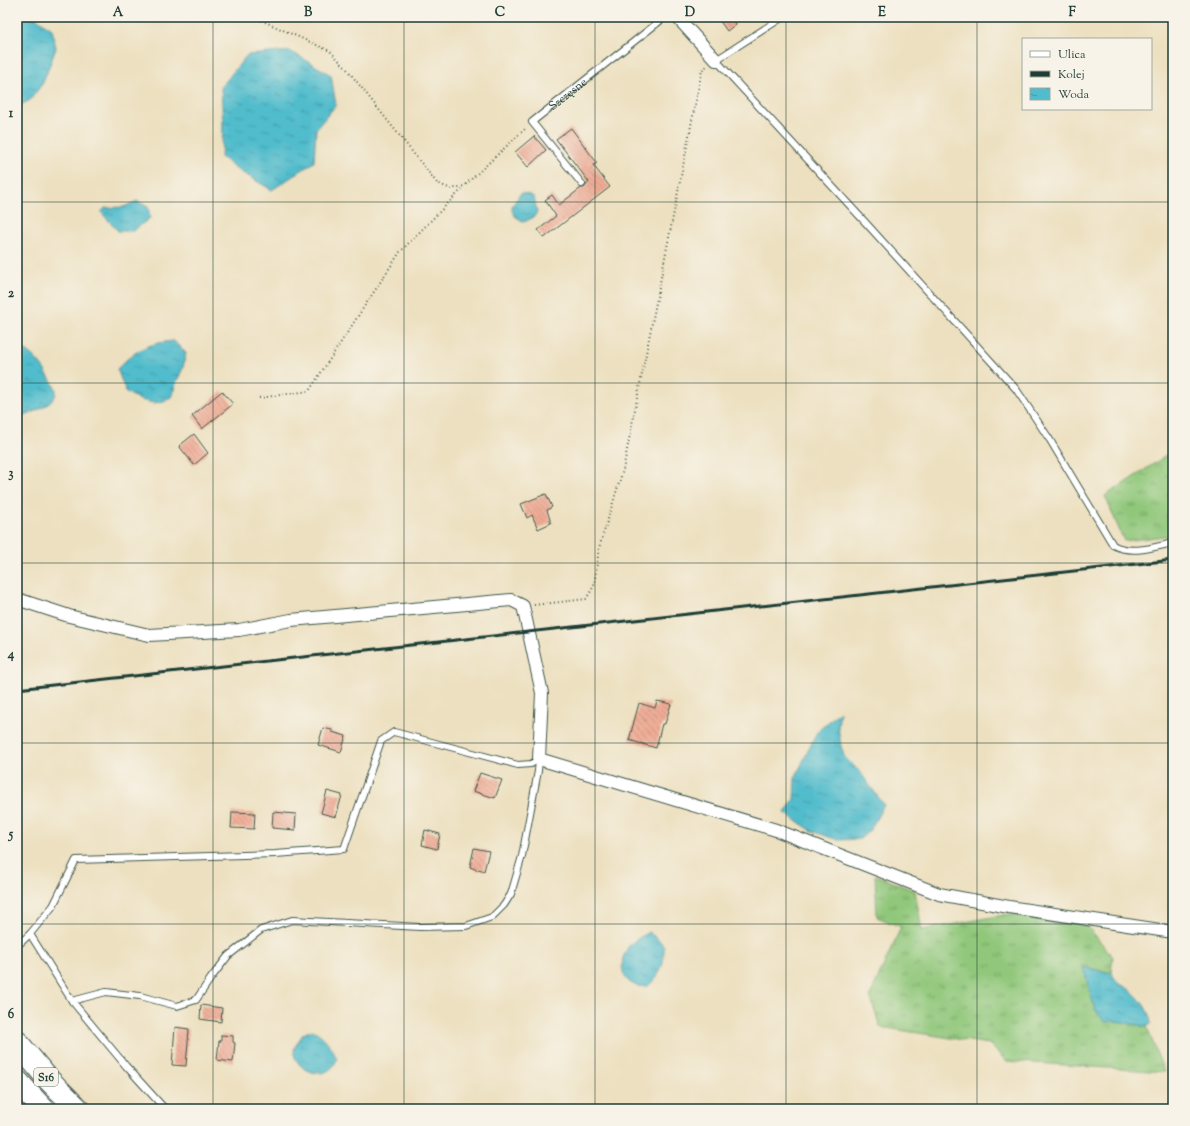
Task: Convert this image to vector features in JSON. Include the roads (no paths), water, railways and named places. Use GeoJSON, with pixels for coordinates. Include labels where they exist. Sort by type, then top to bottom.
{"type":"FeatureCollection","features":[{"type":"Feature","properties":{"kind":"highway","name":"S16"},"geometry":{"type":"LineString","coordinates":[[17,1042],[48,1079],[78,1109]]}},
{"type":"Feature","properties":{"kind":"highway","name":"S16"},"geometry":{"type":"LineString","coordinates":[[17,1081],[43,1109]]}},
{"type":"Feature","properties":{"kind":"street"},"geometry":{"type":"LineString","coordinates":[[677,17],[716,60]]}},
{"type":"Feature","properties":{"kind":"street"},"geometry":{"type":"LineString","coordinates":[[17,599],[69,616],[149,635],[239,630],[291,620],[511,600],[523,606],[542,694],[539,758],[776,830],[939,894],[1009,907],[1173,932]]}},
{"type":"Feature","properties":{"kind":"lane","name":"Szczęsne"},"geometry":{"type":"LineString","coordinates":[[582,184],[532,122],[665,17]]}},
{"type":"Feature","properties":{"kind":"lane"},"geometry":{"type":"LineString","coordinates":[[784,17],[716,60],[1016,389],[1050,440],[1113,545],[1120,549],[1130,550],[1173,543]]}},
{"type":"Feature","properties":{"kind":"lane"},"geometry":{"type":"LineString","coordinates":[[17,946],[30,934],[53,906],[76,860],[276,854],[344,849],[381,741],[394,732],[518,765],[531,764],[539,758]]}},
{"type":"Feature","properties":{"kind":"lane"},"geometry":{"type":"LineString","coordinates":[[72,1001],[106,992],[140,996],[177,1006],[196,1000],[228,956],[261,930],[292,920],[420,927],[466,926],[492,916],[504,905],[511,894],[522,856],[538,771],[539,758]]}},
{"type":"Feature","properties":{"kind":"lane"},"geometry":{"type":"LineString","coordinates":[[30,934],[72,1001],[126,1066],[165,1109]]}},
{"type":"Feature","properties":{"kind":"water"},"geometry":{"type":"Polygon","coordinates":[[[17,17],[35,17],[52,29],[56,48],[43,83],[30,100],[17,107],[17,17]]]}},
{"type":"Feature","properties":{"kind":"water"},"geometry":{"type":"Polygon","coordinates":[[[290,51],[331,75],[336,105],[316,129],[314,162],[272,190],[241,172],[221,157],[223,126],[221,87],[247,55],[290,51]]]}},
{"type":"Feature","properties":{"kind":"water"},"geometry":{"type":"Polygon","coordinates":[[[521,193],[534,197],[537,212],[534,217],[524,222],[515,216],[512,211],[512,206],[521,193]]]}},
{"type":"Feature","properties":{"kind":"water"},"geometry":{"type":"Polygon","coordinates":[[[137,201],[148,207],[150,218],[133,231],[118,231],[101,212],[105,208],[124,207],[137,201]]]}},
{"type":"Feature","properties":{"kind":"water"},"geometry":{"type":"Polygon","coordinates":[[[174,341],[186,353],[183,368],[172,396],[165,401],[154,403],[140,400],[126,392],[117,369],[136,352],[142,349],[165,342],[174,341]]]}},
{"type":"Feature","properties":{"kind":"water"},"geometry":{"type":"Polygon","coordinates":[[[24,349],[41,365],[56,391],[52,401],[47,405],[17,418],[17,350],[24,349]]]}},
{"type":"Feature","properties":{"kind":"water"},"geometry":{"type":"Polygon","coordinates":[[[840,711],[838,727],[844,756],[860,772],[884,805],[870,830],[860,839],[838,840],[812,831],[785,813],[794,799],[795,778],[817,732],[840,711]]]}},
{"type":"Feature","properties":{"kind":"water"},"geometry":{"type":"Polygon","coordinates":[[[648,932],[658,939],[664,946],[663,963],[653,982],[648,986],[639,986],[631,983],[627,979],[622,968],[622,962],[626,950],[630,945],[648,932]]]}},
{"type":"Feature","properties":{"kind":"water"},"geometry":{"type":"Polygon","coordinates":[[[1083,967],[1111,973],[1119,984],[1130,990],[1145,1006],[1151,1024],[1147,1027],[1118,1021],[1105,1022],[1095,1010],[1083,967]]]}},
{"type":"Feature","properties":{"kind":"water"},"geometry":{"type":"Polygon","coordinates":[[[312,1030],[324,1038],[337,1059],[332,1067],[326,1072],[311,1072],[304,1068],[295,1057],[295,1046],[303,1034],[312,1030]]]}},
{"type":"Feature","properties":{"kind":"railway"},"geometry":{"type":"LineString","coordinates":[[17,689],[1173,560]]}}]}
